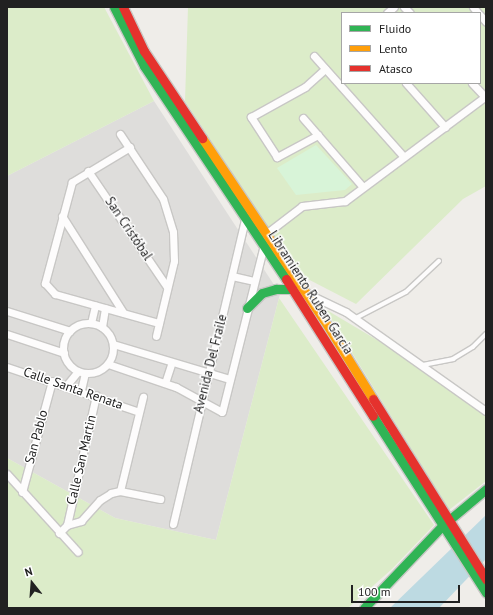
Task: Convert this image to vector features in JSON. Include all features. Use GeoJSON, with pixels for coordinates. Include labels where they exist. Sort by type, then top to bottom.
{"type":"FeatureCollection","features":[{"type":"Feature","properties":{"kind":"street","name":"Libramiento Ruben Garcia"},"geometry":{"type":"LineString","coordinates":[[114,7],[144,66],[263,244],[444,525],[453,533],[481,575],[486,593]]}},
{"type":"Feature","properties":{"kind":"street","name":"Libramiento Ruben Garcia"},"geometry":{"type":"LineString","coordinates":[[123,7],[144,51],[267,233],[305,293],[444,525]]}},
{"type":"Feature","properties":{"kind":"street"},"geometry":{"type":"LineString","coordinates":[[314,56],[404,157]]}},
{"type":"Feature","properties":{"kind":"street"},"geometry":{"type":"LineString","coordinates":[[318,136],[277,157],[251,117],[305,87],[325,69]]}},
{"type":"Feature","properties":{"kind":"street"},"geometry":{"type":"LineString","coordinates":[[407,84],[445,127]]}},
{"type":"Feature","properties":{"kind":"street"},"geometry":{"type":"LineString","coordinates":[[267,233],[302,206],[345,201],[485,97],[473,84]]}},
{"type":"Feature","properties":{"kind":"street"},"geometry":{"type":"LineString","coordinates":[[303,118],[363,187]]}},
{"type":"Feature","properties":{"kind":"street"},"geometry":{"type":"LineString","coordinates":[[120,134],[152,180],[170,216],[175,244],[156,336]]}},
{"type":"Feature","properties":{"kind":"street"},"geometry":{"type":"LineString","coordinates":[[130,147],[72,182],[45,283],[55,294],[159,323]]}},
{"type":"Feature","properties":{"kind":"street","name":"San Cristóbal"},"geometry":{"type":"LineString","coordinates":[[88,171],[167,287]]}},
{"type":"Feature","properties":{"kind":"street","name":"Avenida Del Fraile"},"geometry":{"type":"LineString","coordinates":[[173,524],[249,206]]}},
{"type":"Feature","properties":{"kind":"street"},"geometry":{"type":"LineString","coordinates":[[62,216],[123,312]]}},
{"type":"Feature","properties":{"kind":"street","name":"Avenida Del Fraile"},"geometry":{"type":"LineString","coordinates":[[202,400],[222,412],[246,308],[267,233]]}},
{"type":"Feature","properties":{"kind":"street"},"geometry":{"type":"LineString","coordinates":[[232,276],[253,281]]}},
{"type":"Feature","properties":{"kind":"street"},"geometry":{"type":"LineString","coordinates":[[246,308],[262,293],[276,289],[292,289]]}},
{"type":"Feature","properties":{"kind":"street"},"geometry":{"type":"LineString","coordinates":[[305,293],[330,303],[356,318],[486,411]]}},
{"type":"Feature","properties":{"kind":"street"},"geometry":{"type":"LineString","coordinates":[[91,323],[95,305]]}},
{"type":"Feature","properties":{"kind":"street"},"geometry":{"type":"LineString","coordinates":[[102,327],[105,308]]}},
{"type":"Feature","properties":{"kind":"street"},"geometry":{"type":"LineString","coordinates":[[7,311],[70,331]]}},
{"type":"Feature","properties":{"kind":"street"},"geometry":{"type":"LineString","coordinates":[[113,344],[108,364],[94,373],[81,372],[66,360],[63,345],[70,331],[76,326],[91,323],[102,327],[113,344],[171,364],[230,379]]}},
{"type":"Feature","properties":{"kind":"street"},"geometry":{"type":"LineString","coordinates":[[7,334],[64,353]]}},
{"type":"Feature","properties":{"kind":"street"},"geometry":{"type":"LineString","coordinates":[[108,364],[165,383],[202,400]]}},
{"type":"Feature","properties":{"kind":"street"},"geometry":{"type":"LineString","coordinates":[[165,383],[171,364]]}},
{"type":"Feature","properties":{"kind":"street","name":"Calle Santa Renata"},"geometry":{"type":"LineString","coordinates":[[7,367],[96,395],[139,412]]}},
{"type":"Feature","properties":{"kind":"street"},"geometry":{"type":"LineString","coordinates":[[66,386],[81,372]]}},
{"type":"Feature","properties":{"kind":"street"},"geometry":{"type":"LineString","coordinates":[[80,390],[81,372]]}},
{"type":"Feature","properties":{"kind":"street","name":"San Pablo"},"geometry":{"type":"LineString","coordinates":[[22,492],[52,381]]}},
{"type":"Feature","properties":{"kind":"street","name":"Calle San Martin"},"geometry":{"type":"LineString","coordinates":[[67,525],[96,395]]}},
{"type":"Feature","properties":{"kind":"street","name":"Calle Santa Renata"},"geometry":{"type":"LineString","coordinates":[[120,491],[143,397]]}},
{"type":"Feature","properties":{"kind":"street"},"geometry":{"type":"LineString","coordinates":[[7,474],[59,533],[78,552]]}},
{"type":"Feature","properties":{"kind":"street"},"geometry":{"type":"LineString","coordinates":[[364,608],[386,587],[444,525],[486,489]]}},
{"type":"Feature","properties":{"kind":"street"},"geometry":{"type":"LineString","coordinates":[[59,533],[67,525],[81,521],[104,497],[120,491],[160,499]]}},
{"type":"Feature","properties":{"kind":"lane"},"geometry":{"type":"LineString","coordinates":[[356,318],[406,292],[440,261]]}},
{"type":"Feature","properties":{"kind":"lane"},"geometry":{"type":"LineString","coordinates":[[422,365],[453,359],[473,347],[486,334]]}},
{"type":"Feature","properties":{"kind":"shaded area"},"geometry":{"type":"Polygon","coordinates":[[[154,101],[280,294],[216,540],[115,518],[7,458],[7,176],[154,101]]]}},
{"type":"Feature","properties":{"kind":"green space"},"geometry":{"type":"Polygon","coordinates":[[[7,7],[104,7],[154,101],[7,176],[7,7]]]}},
{"type":"Feature","properties":{"kind":"green space"},"geometry":{"type":"Polygon","coordinates":[[[188,7],[486,7],[486,186],[463,199],[356,304],[298,274],[185,101],[188,7]]]}},
{"type":"Feature","properties":{"kind":"green space"},"geometry":{"type":"Polygon","coordinates":[[[316,145],[352,184],[345,190],[296,195],[277,168],[316,145]]]}},
{"type":"Feature","properties":{"kind":"green space"},"geometry":{"type":"Polygon","coordinates":[[[279,298],[434,525],[392,569],[348,608],[7,608],[7,458],[115,518],[216,540],[279,298]]]}},
{"type":"Feature","properties":{"kind":"green space"},"geometry":{"type":"Polygon","coordinates":[[[325,309],[404,356],[486,416],[486,481],[449,510],[325,309]]]}},
{"type":"Feature","properties":{"kind":"water"},"geometry":{"type":"Polygon","coordinates":[[[486,515],[486,559],[439,608],[390,608],[486,515]]]}},
{"type":"Feature","properties":{"kind":"traffic: fast"},"geometry":{"type":"LineString","coordinates":[[114,7],[144,66],[286,279]]}},
{"type":"Feature","properties":{"kind":"traffic: fast"},"geometry":{"type":"LineString","coordinates":[[247,308],[262,293],[276,289],[292,289]]}},
{"type":"Feature","properties":{"kind":"traffic: fast"},"geometry":{"type":"LineString","coordinates":[[373,416],[486,593]]}},
{"type":"Feature","properties":{"kind":"traffic: fast"},"geometry":{"type":"LineString","coordinates":[[364,608],[443,525],[486,489]]}},
{"type":"Feature","properties":{"kind":"traffic: slow"},"geometry":{"type":"LineString","coordinates":[[202,138],[324,320],[373,399]]}},
{"type":"Feature","properties":{"kind":"traffic: jam"},"geometry":{"type":"LineString","coordinates":[[123,7],[144,51],[202,138]]}},
{"type":"Feature","properties":{"kind":"traffic: jam"},"geometry":{"type":"LineString","coordinates":[[286,279],[373,416]]}},
{"type":"Feature","properties":{"kind":"traffic: jam"},"geometry":{"type":"LineString","coordinates":[[373,399],[486,579]]}}]}
